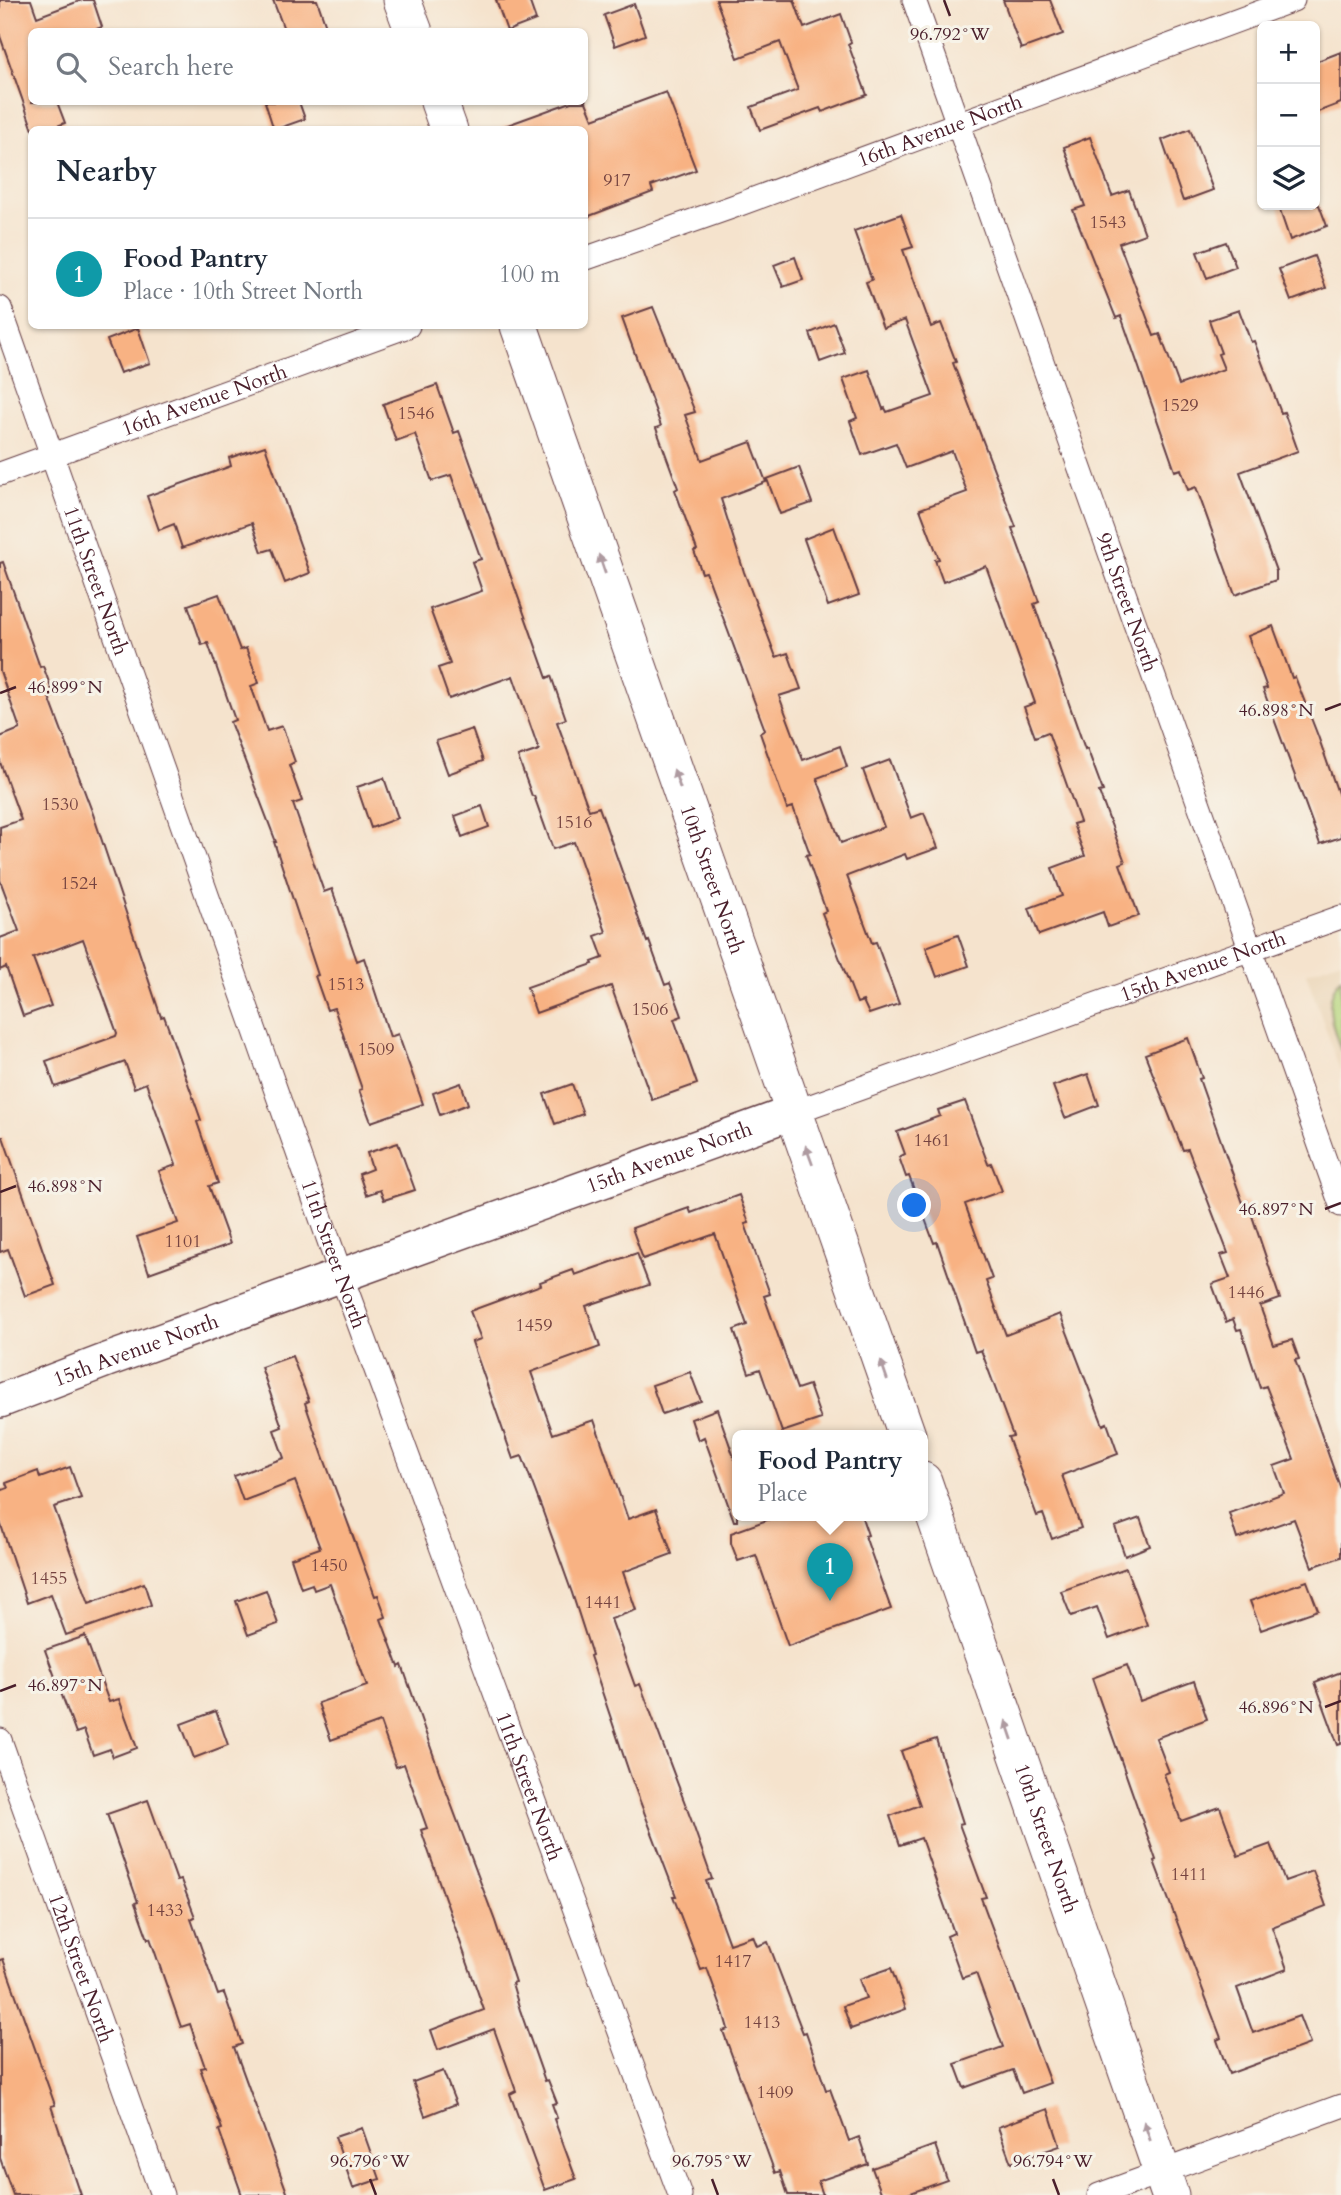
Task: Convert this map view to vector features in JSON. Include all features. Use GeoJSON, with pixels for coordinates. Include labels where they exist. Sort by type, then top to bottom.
{"type":"FeatureCollection","features":[{"type":"Feature","properties":{"kind":"main road"},"geometry":{"type":"LineString","coordinates":[[402,0],[412,28]]}},
{"type":"Feature","properties":{"kind":"main road"},"geometry":{"type":"LineString","coordinates":[[440,105],[448,126]]}},
{"type":"Feature","properties":{"kind":"main road","name":"10th Street North"},"geometry":{"type":"LineString","coordinates":[[520,329],[905,1430]]}},
{"type":"Feature","properties":{"kind":"main road","name":"10th Street North"},"geometry":{"type":"LineString","coordinates":[[928,1496],[1165,2183]]}},
{"type":"Feature","properties":{"kind":"street","name":"9th Street North"},"geometry":{"type":"LineString","coordinates":[[914,0],[1341,1205]]}},
{"type":"Feature","properties":{"kind":"street","name":"16th Avenue North"},"geometry":{"type":"LineString","coordinates":[[588,258],[1293,0]]}},
{"type":"Feature","properties":{"kind":"street","name":"11th Street North"},"geometry":{"type":"LineString","coordinates":[[0,308],[341,1275],[680,2195]]}},
{"type":"Feature","properties":{"kind":"street","name":"16th Avenue North"},"geometry":{"type":"LineString","coordinates":[[0,474],[400,329]]}},
{"type":"Feature","properties":{"kind":"street","name":"15th Avenue North"},"geometry":{"type":"LineString","coordinates":[[0,1401],[341,1275],[1341,917]]}},
{"type":"Feature","properties":{"kind":"street","name":"12th Street North"},"geometry":{"type":"LineString","coordinates":[[0,1740],[162,2195]]}},
{"type":"Feature","properties":{"kind":"street"},"geometry":{"type":"LineString","coordinates":[[1098,2195],[1165,2183],[1341,2106]]}},
{"type":"Feature","properties":{"kind":"shaded area"},"geometry":{"type":"Polygon","coordinates":[[[1341,960],[1341,1072],[1306,973],[1341,960]]]}},
{"type":"Feature","properties":{"kind":"green space"},"geometry":{"type":"Polygon","coordinates":[[[1341,978],[1341,1051],[1332,1023],[1330,1004],[1331,995],[1341,978]]]}},
{"type":"Feature","properties":{"kind":"building"},"geometry":{"type":"Polygon","coordinates":[[[0,0],[31,0],[37,17],[82,0],[93,0],[102,27],[28,28],[28,105],[58,105],[65,123],[57,126],[32,126],[0,36],[0,0]]]}},
{"type":"Feature","properties":{"kind":"building"},"geometry":{"type":"Polygon","coordinates":[[[273,0],[317,0],[327,28],[284,28],[273,0]]]}},
{"type":"Feature","properties":{"kind":"building"},"geometry":{"type":"Polygon","coordinates":[[[496,0],[529,0],[536,20],[515,28],[506,28],[496,0]]]}},
{"type":"Feature","properties":{"kind":"building"},"geometry":{"type":"Polygon","coordinates":[[[716,0],[794,0],[804,28],[841,14],[851,42],[848,44],[867,95],[822,112],[820,108],[760,130],[751,107],[798,90],[780,42],[738,58],[716,0]]]}},
{"type":"Feature","properties":{"kind":"building"},"geometry":{"type":"Polygon","coordinates":[[[1003,0],[1050,0],[1063,34],[1021,49],[1003,0]]]}},
{"type":"Feature","properties":{"kind":"building"},"geometry":{"type":"Polygon","coordinates":[[[634,4],[645,35],[615,46],[604,15],[634,4]]]}},
{"type":"Feature","properties":{"kind":"building"},"geometry":{"type":"Polygon","coordinates":[[[1341,52],[1341,103],[1320,111],[1320,84],[1320,60],[1341,52]]]}},
{"type":"Feature","properties":{"kind":"building"},"geometry":{"type":"Polygon","coordinates":[[[666,92],[696,170],[651,186],[653,192],[588,216],[588,126],[505,126],[563,105],[587,105],[593,119],[666,92]]]}},
{"type":"Feature","properties":{"kind":"building"},"geometry":{"type":"Polygon","coordinates":[[[266,105],[300,105],[305,119],[285,126],[273,126],[266,105]]]}},
{"type":"Feature","properties":{"kind":"building"},"geometry":{"type":"Polygon","coordinates":[[[1190,129],[1213,190],[1183,201],[1162,140],[1190,129]]]}},
{"type":"Feature","properties":{"kind":"building"},"geometry":{"type":"Polygon","coordinates":[[[1090,137],[1112,196],[1129,190],[1145,234],[1119,243],[1154,336],[1160,334],[1179,385],[1224,369],[1209,320],[1239,310],[1251,342],[1254,341],[1281,413],[1284,412],[1298,451],[1240,472],[1276,571],[1276,580],[1235,595],[1196,487],[1188,490],[1181,469],[1175,471],[1121,316],[1116,318],[1073,210],[1085,206],[1064,147],[1090,137]]]}},
{"type":"Feature","properties":{"kind":"building"},"geometry":{"type":"Polygon","coordinates":[[[1320,208],[1327,226],[1290,240],[1280,210],[1320,210],[1320,208]]]}},
{"type":"Feature","properties":{"kind":"building"},"geometry":{"type":"Polygon","coordinates":[[[901,214],[913,247],[903,250],[931,327],[941,323],[956,362],[953,363],[1016,527],[1012,528],[1039,602],[1034,604],[1085,749],[1087,748],[1103,791],[1099,792],[1125,862],[1120,864],[1139,916],[1108,927],[1103,912],[1039,935],[1029,908],[1062,896],[1052,868],[1085,856],[1073,824],[1080,822],[1048,732],[1035,737],[1024,707],[1035,703],[986,566],[943,582],[935,560],[939,559],[920,509],[967,492],[952,451],[906,468],[896,443],[862,455],[850,421],[857,418],[843,379],[869,370],[883,409],[887,412],[933,396],[905,320],[883,328],[866,282],[872,280],[854,231],[901,214]]]}},
{"type":"Feature","properties":{"kind":"building"},"geometry":{"type":"Polygon","coordinates":[[[1226,242],[1236,267],[1207,278],[1197,252],[1226,242]]]}},
{"type":"Feature","properties":{"kind":"building"},"geometry":{"type":"Polygon","coordinates":[[[1314,256],[1326,288],[1291,301],[1279,269],[1314,256]]]}},
{"type":"Feature","properties":{"kind":"building"},"geometry":{"type":"Polygon","coordinates":[[[795,257],[803,280],[783,287],[774,265],[795,257]]]}},
{"type":"Feature","properties":{"kind":"building"},"geometry":{"type":"Polygon","coordinates":[[[653,307],[695,412],[685,415],[702,460],[751,442],[766,482],[721,499],[744,572],[776,657],[788,653],[801,689],[779,696],[803,760],[840,746],[847,767],[817,778],[841,843],[884,827],[863,770],[890,760],[911,818],[924,813],[938,848],[907,859],[905,854],[847,876],[899,1004],[869,1014],[863,1001],[857,1003],[822,913],[826,911],[806,855],[810,854],[793,807],[787,809],[760,733],[765,730],[706,572],[702,573],[694,551],[697,550],[675,490],[678,488],[656,428],[661,426],[622,318],[653,307]]]}},
{"type":"Feature","properties":{"kind":"building"},"geometry":{"type":"Polygon","coordinates":[[[834,323],[845,353],[820,362],[810,333],[834,323]]]}},
{"type":"Feature","properties":{"kind":"building"},"geometry":{"type":"Polygon","coordinates":[[[138,329],[150,363],[120,373],[107,340],[138,329]]]}},
{"type":"Feature","properties":{"kind":"building"},"geometry":{"type":"Polygon","coordinates":[[[437,385],[454,433],[459,431],[547,678],[551,676],[566,719],[557,722],[589,810],[599,807],[647,942],[649,941],[665,985],[670,983],[682,1016],[674,1019],[697,1084],[652,1100],[611,986],[536,1013],[527,987],[603,958],[595,936],[606,932],[574,842],[553,849],[532,796],[518,757],[539,750],[513,676],[449,699],[438,668],[450,664],[430,609],[482,591],[472,562],[481,559],[451,475],[432,481],[415,434],[396,441],[383,404],[437,385]]]}},
{"type":"Feature","properties":{"kind":"building"},"geometry":{"type":"Polygon","coordinates":[[[265,446],[310,573],[285,583],[272,549],[262,552],[252,523],[182,548],[174,524],[159,530],[147,496],[231,466],[229,458],[265,446]]]}},
{"type":"Feature","properties":{"kind":"building"},"geometry":{"type":"Polygon","coordinates":[[[799,467],[812,503],[780,514],[767,479],[799,467]]]}},
{"type":"Feature","properties":{"kind":"building"},"geometry":{"type":"Polygon","coordinates":[[[834,527],[859,595],[828,606],[804,539],[834,527]]]}},
{"type":"Feature","properties":{"kind":"building"},"geometry":{"type":"Polygon","coordinates":[[[3,562],[40,667],[43,666],[54,696],[49,697],[93,814],[161,1017],[164,1016],[201,1120],[197,1122],[218,1183],[209,1186],[230,1244],[149,1273],[137,1237],[178,1223],[159,1171],[176,1165],[146,1083],[134,1088],[125,1062],[55,1087],[46,1061],[116,1036],[117,1033],[83,939],[33,958],[51,1006],[23,1016],[6,967],[0,970],[0,938],[19,931],[0,880],[0,827],[21,820],[0,762],[0,737],[20,729],[0,671],[0,563],[3,562]]]}},
{"type":"Feature","properties":{"kind":"building"},"geometry":{"type":"Polygon","coordinates":[[[219,594],[240,650],[246,648],[259,683],[251,686],[267,731],[282,726],[295,762],[289,765],[302,801],[293,804],[324,892],[332,889],[357,961],[364,958],[390,1037],[398,1034],[423,1104],[371,1122],[334,1008],[327,1010],[315,976],[318,975],[276,842],[230,722],[235,720],[208,643],[202,645],[188,605],[219,594]]]}},
{"type":"Feature","properties":{"kind":"building"},"geometry":{"type":"Polygon","coordinates":[[[1273,626],[1292,678],[1295,677],[1318,736],[1341,802],[1341,837],[1320,844],[1263,689],[1267,688],[1248,636],[1273,626]]]}},
{"type":"Feature","properties":{"kind":"building"},"geometry":{"type":"Polygon","coordinates":[[[472,729],[483,761],[448,774],[436,741],[472,729]]]}},
{"type":"Feature","properties":{"kind":"building"},"geometry":{"type":"Polygon","coordinates":[[[384,778],[398,818],[371,828],[357,787],[384,778]]]}},
{"type":"Feature","properties":{"kind":"building"},"geometry":{"type":"Polygon","coordinates":[[[482,806],[489,827],[462,837],[455,816],[482,806]]]}},
{"type":"Feature","properties":{"kind":"building"},"geometry":{"type":"Polygon","coordinates":[[[958,935],[969,966],[937,977],[926,947],[958,935]]]}},
{"type":"Feature","properties":{"kind":"building"},"geometry":{"type":"Polygon","coordinates":[[[1188,1038],[1202,1078],[1199,1079],[1243,1203],[1247,1201],[1280,1299],[1260,1306],[1274,1345],[1292,1340],[1299,1359],[1295,1360],[1341,1490],[1341,1557],[1312,1567],[1294,1519],[1237,1539],[1229,1513],[1284,1493],[1274,1466],[1294,1459],[1266,1386],[1260,1388],[1241,1329],[1237,1330],[1233,1319],[1226,1322],[1212,1284],[1230,1278],[1221,1255],[1228,1253],[1188,1149],[1183,1150],[1145,1054],[1188,1038]]]}},
{"type":"Feature","properties":{"kind":"building"},"geometry":{"type":"Polygon","coordinates":[[[1088,1074],[1099,1105],[1065,1118],[1053,1086],[1088,1074]]]}},
{"type":"Feature","properties":{"kind":"building"},"geometry":{"type":"Polygon","coordinates":[[[461,1083],[468,1104],[440,1115],[433,1093],[461,1083]]]}},
{"type":"Feature","properties":{"kind":"building"},"geometry":{"type":"Polygon","coordinates":[[[572,1084],[583,1114],[555,1124],[544,1094],[572,1084]]]}},
{"type":"Feature","properties":{"kind":"building"},"geometry":{"type":"Polygon","coordinates":[[[965,1101],[988,1164],[991,1163],[1002,1191],[965,1204],[992,1279],[986,1281],[1006,1335],[1060,1314],[1103,1425],[1107,1423],[1118,1454],[1062,1475],[1081,1528],[1052,1539],[1043,1514],[1037,1516],[1008,1437],[1013,1436],[981,1350],[975,1352],[937,1242],[934,1243],[909,1176],[906,1177],[899,1157],[905,1154],[897,1132],[940,1116],[938,1110],[965,1101]]]}},
{"type":"Feature","properties":{"kind":"building"},"geometry":{"type":"Polygon","coordinates":[[[0,1137],[3,1137],[55,1285],[25,1296],[8,1249],[0,1252],[0,1137]]]}},
{"type":"Feature","properties":{"kind":"building"},"geometry":{"type":"Polygon","coordinates":[[[398,1143],[415,1190],[384,1200],[380,1190],[366,1195],[359,1174],[372,1169],[367,1153],[398,1143]]]}},
{"type":"Feature","properties":{"kind":"building"},"geometry":{"type":"Polygon","coordinates":[[[739,1195],[749,1223],[745,1224],[770,1294],[764,1296],[797,1389],[809,1385],[821,1419],[781,1430],[760,1369],[749,1373],[734,1330],[747,1325],[715,1234],[643,1259],[632,1228],[689,1208],[691,1213],[739,1195]]]}},
{"type":"Feature","properties":{"kind":"building"},"geometry":{"type":"Polygon","coordinates":[[[637,1253],[649,1285],[586,1306],[600,1347],[531,1372],[553,1434],[594,1420],[628,1519],[656,1509],[672,1554],[623,1572],[636,1610],[611,1619],[635,1686],[640,1684],[692,1822],[712,1879],[706,1881],[729,1944],[753,1936],[757,1946],[768,1942],[849,2141],[859,2137],[868,2164],[818,2181],[823,2195],[788,2195],[780,2171],[775,2173],[723,2031],[728,2029],[707,1968],[701,1970],[630,1775],[543,1512],[522,1456],[513,1459],[472,1342],[481,1339],[470,1311],[541,1285],[540,1282],[573,1270],[575,1275],[637,1253]]]}},
{"type":"Feature","properties":{"kind":"building"},"geometry":{"type":"Polygon","coordinates":[[[292,1356],[309,1401],[305,1403],[322,1453],[375,1596],[378,1595],[386,1617],[381,1619],[399,1667],[402,1665],[495,1921],[515,1982],[512,1983],[520,2010],[545,2081],[548,2080],[557,2103],[552,2104],[557,2118],[554,2119],[576,2179],[545,2190],[510,2094],[516,2091],[494,2029],[438,2050],[431,2030],[484,2010],[421,1830],[427,1828],[404,1764],[396,1767],[380,1722],[331,1740],[318,1703],[367,1686],[330,1584],[314,1590],[312,1584],[301,1588],[291,1558],[320,1548],[295,1481],[243,1501],[234,1476],[284,1458],[274,1430],[282,1427],[261,1367],[292,1356]]]}},
{"type":"Feature","properties":{"kind":"building"},"geometry":{"type":"Polygon","coordinates":[[[690,1372],[701,1401],[662,1414],[652,1385],[690,1372]]]}},
{"type":"Feature","properties":{"kind":"building"},"geometry":{"type":"Polygon","coordinates":[[[717,1409],[732,1452],[732,1515],[704,1437],[698,1440],[691,1419],[717,1409]]]}},
{"type":"Feature","properties":{"kind":"building"},"geometry":{"type":"Polygon","coordinates":[[[70,1467],[81,1498],[54,1507],[89,1603],[144,1583],[151,1605],[66,1635],[51,1594],[27,1603],[0,1522],[0,1491],[8,1488],[6,1483],[38,1471],[40,1478],[70,1467]]]}},
{"type":"Feature","properties":{"kind":"building"},"geometry":{"type":"Polygon","coordinates":[[[1140,1518],[1150,1546],[1125,1556],[1115,1527],[1140,1518]]]}},
{"type":"Feature","properties":{"kind":"building"},"geometry":{"type":"Polygon","coordinates":[[[764,1521],[863,1521],[868,1535],[865,1536],[891,1609],[788,1646],[756,1555],[738,1561],[731,1543],[731,1533],[764,1521]]]}},
{"type":"Feature","properties":{"kind":"building"},"geometry":{"type":"Polygon","coordinates":[[[1126,1568],[1147,1625],[1109,1639],[1097,1607],[1071,1616],[1061,1591],[1126,1568]]]}},
{"type":"Feature","properties":{"kind":"building"},"geometry":{"type":"Polygon","coordinates":[[[1307,1581],[1318,1610],[1261,1630],[1250,1601],[1307,1581]]]}},
{"type":"Feature","properties":{"kind":"building"},"geometry":{"type":"Polygon","coordinates":[[[266,1590],[278,1624],[248,1635],[236,1601],[266,1590]]]}},
{"type":"Feature","properties":{"kind":"building"},"geometry":{"type":"Polygon","coordinates":[[[85,1636],[109,1702],[119,1699],[137,1748],[113,1757],[110,1749],[93,1755],[84,1730],[76,1733],[45,1650],[85,1636]]]}},
{"type":"Feature","properties":{"kind":"building"},"geometry":{"type":"Polygon","coordinates":[[[1127,1665],[1140,1701],[1194,1681],[1207,1719],[1156,1738],[1169,1772],[1164,1774],[1181,1821],[1220,1807],[1238,1856],[1271,1844],[1285,1881],[1313,1871],[1326,1906],[1272,1927],[1287,1969],[1237,1988],[1253,2033],[1299,2016],[1310,2044],[1229,2074],[1217,2040],[1221,2038],[1154,1861],[1156,1860],[1092,1678],[1127,1665]]]}},
{"type":"Feature","properties":{"kind":"building"},"geometry":{"type":"Polygon","coordinates":[[[1341,1672],[1341,1744],[1338,1745],[1315,1682],[1341,1672]]]}},
{"type":"Feature","properties":{"kind":"building"},"geometry":{"type":"Polygon","coordinates":[[[216,1711],[228,1745],[194,1758],[181,1724],[216,1711]]]}},
{"type":"Feature","properties":{"kind":"building"},"geometry":{"type":"Polygon","coordinates":[[[936,1739],[963,1823],[959,1824],[986,1897],[981,1898],[1050,2083],[1022,2093],[1013,2070],[964,2088],[955,2064],[1003,2047],[976,1973],[962,1978],[947,1936],[954,1933],[921,1838],[900,1845],[890,1816],[920,1805],[901,1751],[936,1739]]]}},
{"type":"Feature","properties":{"kind":"building"},"geometry":{"type":"Polygon","coordinates":[[[148,1800],[177,1881],[181,1880],[195,1917],[191,1919],[218,1995],[224,1993],[242,2044],[234,2047],[288,2195],[242,2195],[200,2068],[205,2067],[190,2024],[181,2027],[135,1903],[138,1902],[107,1814],[148,1800]]]}},
{"type":"Feature","properties":{"kind":"building"},"geometry":{"type":"Polygon","coordinates":[[[3,1959],[55,2105],[51,2106],[81,2195],[13,2195],[0,2158],[0,1960],[3,1959]]]}},
{"type":"Feature","properties":{"kind":"building"},"geometry":{"type":"Polygon","coordinates":[[[891,1968],[906,2009],[851,2029],[843,2006],[866,1998],[859,1979],[891,1968]]]}},
{"type":"Feature","properties":{"kind":"building"},"geometry":{"type":"Polygon","coordinates":[[[443,2071],[456,2104],[425,2116],[413,2082],[443,2071]]]}},
{"type":"Feature","properties":{"kind":"building"},"geometry":{"type":"Polygon","coordinates":[[[1048,2109],[1060,2146],[1011,2163],[998,2127],[1048,2109]]]}},
{"type":"Feature","properties":{"kind":"building"},"geometry":{"type":"Polygon","coordinates":[[[362,2128],[380,2179],[353,2188],[335,2137],[362,2128]]]}},
{"type":"Feature","properties":{"kind":"building"},"geometry":{"type":"Polygon","coordinates":[[[935,2145],[947,2180],[905,2195],[882,2195],[872,2168],[935,2145]]]}},
{"type":"Feature","properties":{"kind":"place","name":"Food Pantry"},"geometry":{"type":"Point","coordinates":[830,1601]}}]}
